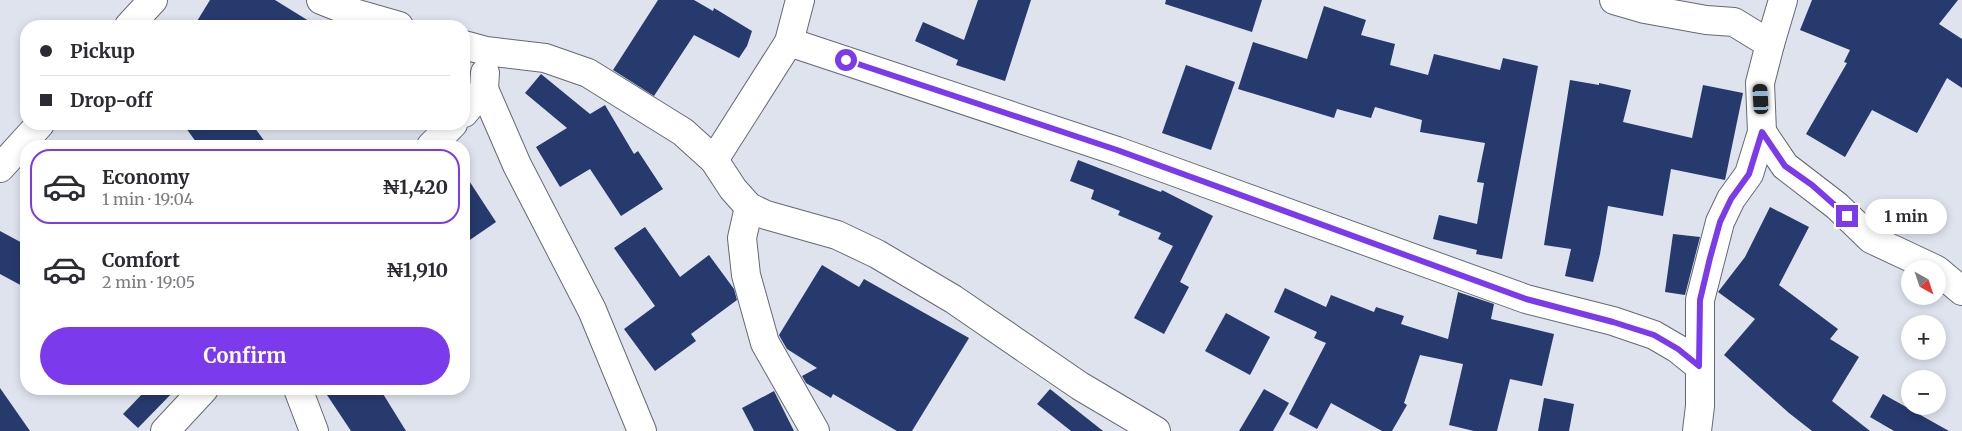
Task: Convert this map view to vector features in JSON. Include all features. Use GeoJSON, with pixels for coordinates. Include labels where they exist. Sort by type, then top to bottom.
{"type":"FeatureCollection","features":[{"type":"Feature","properties":{"kind":"street"},"geometry":{"type":"LineString","coordinates":[[135,20],[153,0]]}},
{"type":"Feature","properties":{"kind":"street"},"geometry":{"type":"LineString","coordinates":[[320,0],[354,14],[376,20]]}},
{"type":"Feature","properties":{"kind":"street"},"geometry":{"type":"LineString","coordinates":[[714,160],[788,42],[800,0]]}},
{"type":"Feature","properties":{"kind":"street"},"geometry":{"type":"LineString","coordinates":[[1614,0],[1644,9],[1706,20],[1734,22],[1770,44]]}},
{"type":"Feature","properties":{"kind":"street"},"geometry":{"type":"LineString","coordinates":[[1697,431],[1700,406],[1700,300],[1720,222],[1731,199],[1749,174],[1762,132],[1760,83],[1783,0]]}},
{"type":"Feature","properties":{"kind":"street"},"geometry":{"type":"LineString","coordinates":[[788,42],[1117,150],[1526,299],[1654,335],[1678,349],[1699,366]]}},
{"type":"Feature","properties":{"kind":"street"},"geometry":{"type":"LineString","coordinates":[[642,431],[592,310],[517,165],[484,89],[475,48],[545,58],[588,73],[683,132],[714,160],[733,189],[749,207],[766,215],[837,235],[877,254],[953,299],[1080,386],[1156,431]]}},
{"type":"Feature","properties":{"kind":"street"},"geometry":{"type":"LineString","coordinates":[[470,105],[484,89]]}},
{"type":"Feature","properties":{"kind":"street"},"geometry":{"type":"LineString","coordinates":[[25,140],[35,130]]}},
{"type":"Feature","properties":{"kind":"street"},"geometry":{"type":"LineString","coordinates":[[437,140],[447,130]]}},
{"type":"Feature","properties":{"kind":"street"},"geometry":{"type":"LineString","coordinates":[[1762,132],[1785,166],[1837,206],[1872,239],[1915,260]]}},
{"type":"Feature","properties":{"kind":"street"},"geometry":{"type":"LineString","coordinates":[[0,168],[20,146]]}},
{"type":"Feature","properties":{"kind":"street"},"geometry":{"type":"LineString","coordinates":[[749,207],[742,238],[746,275],[765,343],[815,431]]}},
{"type":"Feature","properties":{"kind":"street"},"geometry":{"type":"LineString","coordinates":[[1946,278],[1962,291]]}},
{"type":"Feature","properties":{"kind":"street"},"geometry":{"type":"LineString","coordinates":[[165,431],[198,395]]}},
{"type":"Feature","properties":{"kind":"street"},"geometry":{"type":"LineString","coordinates":[[300,395],[314,431]]}},
{"type":"Feature","properties":{"kind":"building"},"geometry":{"type":"Polygon","coordinates":[[[210,0],[275,0],[307,20],[198,20],[210,0]]]}},
{"type":"Feature","properties":{"kind":"building"},"geometry":{"type":"Polygon","coordinates":[[[658,0],[694,0],[713,11],[714,8],[752,31],[747,46],[739,58],[694,35],[654,96],[613,70],[658,0]]]}},
{"type":"Feature","properties":{"kind":"building"},"geometry":{"type":"Polygon","coordinates":[[[978,0],[1031,0],[1005,81],[956,65],[958,60],[915,41],[923,22],[964,40],[978,0]]]}},
{"type":"Feature","properties":{"kind":"building"},"geometry":{"type":"Polygon","coordinates":[[[1166,0],[1262,0],[1252,32],[1165,4],[1166,0]]]}},
{"type":"Feature","properties":{"kind":"building"},"geometry":{"type":"Polygon","coordinates":[[[1812,0],[1958,0],[1939,24],[1962,39],[1962,88],[1947,78],[1917,133],[1872,110],[1845,157],[1806,134],[1847,63],[1844,62],[1850,50],[1800,30],[1812,0]]]}},
{"type":"Feature","properties":{"kind":"building"},"geometry":{"type":"Polygon","coordinates":[[[1324,6],[1366,20],[1361,35],[1395,44],[1390,65],[1428,75],[1434,54],[1500,70],[1503,58],[1538,66],[1502,259],[1476,254],[1477,250],[1433,239],[1439,215],[1477,224],[1484,183],[1477,182],[1485,143],[1420,132],[1422,120],[1375,107],[1371,118],[1337,109],[1334,118],[1238,89],[1253,42],[1307,59],[1324,6]]]}},
{"type":"Feature","properties":{"kind":"building"},"geometry":{"type":"Polygon","coordinates":[[[1186,65],[1235,82],[1211,150],[1162,133],[1186,65]]]}},
{"type":"Feature","properties":{"kind":"building"},"geometry":{"type":"Polygon","coordinates":[[[541,74],[590,114],[605,105],[634,154],[638,151],[663,189],[621,216],[590,169],[560,187],[536,147],[567,128],[525,93],[541,74]]]}},
{"type":"Feature","properties":{"kind":"building"},"geometry":{"type":"Polygon","coordinates":[[[1570,80],[1599,85],[1599,83],[1631,90],[1623,122],[1692,138],[1703,85],[1743,93],[1725,180],[1671,169],[1663,216],[1608,206],[1593,282],[1565,276],[1571,249],[1544,245],[1570,80]]]}},
{"type":"Feature","properties":{"kind":"building"},"geometry":{"type":"Polygon","coordinates":[[[187,130],[256,130],[264,140],[195,140],[187,130]]]}},
{"type":"Feature","properties":{"kind":"building"},"geometry":{"type":"Polygon","coordinates":[[[1078,160],[1161,192],[1162,190],[1213,216],[1180,282],[1189,287],[1164,334],[1134,318],[1173,246],[1158,239],[1161,233],[1118,215],[1120,211],[1091,199],[1094,190],[1070,181],[1078,160]]]}},
{"type":"Feature","properties":{"kind":"building"},"geometry":{"type":"Polygon","coordinates":[[[470,182],[496,222],[470,240],[470,182]]]}},
{"type":"Feature","properties":{"kind":"building"},"geometry":{"type":"Polygon","coordinates":[[[1770,207],[1809,227],[1779,285],[1838,329],[1830,339],[1859,357],[1832,401],[1870,431],[1812,431],[1724,355],[1755,319],[1718,292],[1745,257],[1770,207]]]}},
{"type":"Feature","properties":{"kind":"building"},"geometry":{"type":"Polygon","coordinates":[[[645,227],[680,277],[709,255],[734,289],[737,300],[691,334],[696,341],[655,371],[624,329],[655,306],[614,248],[645,227]]]}},
{"type":"Feature","properties":{"kind":"building"},"geometry":{"type":"Polygon","coordinates":[[[0,231],[20,242],[20,285],[0,274],[0,231]]]}},
{"type":"Feature","properties":{"kind":"building"},"geometry":{"type":"Polygon","coordinates":[[[1673,234],[1700,237],[1685,295],[1665,292],[1673,234]]]}},
{"type":"Feature","properties":{"kind":"building"},"geometry":{"type":"Polygon","coordinates":[[[822,265],[859,287],[864,279],[969,338],[912,431],[897,431],[833,394],[831,398],[806,383],[802,376],[817,368],[787,349],[780,337],[779,335],[822,265]]]}},
{"type":"Feature","properties":{"kind":"building"},"geometry":{"type":"Polygon","coordinates":[[[1285,288],[1326,307],[1331,295],[1374,312],[1376,307],[1404,316],[1401,324],[1448,339],[1458,292],[1494,304],[1491,319],[1554,334],[1542,386],[1510,379],[1497,431],[1474,431],[1449,425],[1463,364],[1420,355],[1404,403],[1407,405],[1392,431],[1382,431],[1331,403],[1317,429],[1289,414],[1326,343],[1314,338],[1317,332],[1274,312],[1285,288]]]}},
{"type":"Feature","properties":{"kind":"building"},"geometry":{"type":"Polygon","coordinates":[[[1226,313],[1270,337],[1250,375],[1205,351],[1226,313]]]}},
{"type":"Feature","properties":{"kind":"building"},"geometry":{"type":"Polygon","coordinates":[[[0,388],[30,431],[0,431],[0,388]]]}},
{"type":"Feature","properties":{"kind":"building"},"geometry":{"type":"Polygon","coordinates":[[[1050,389],[1103,431],[1071,431],[1037,404],[1050,389]]]}},
{"type":"Feature","properties":{"kind":"building"},"geometry":{"type":"Polygon","coordinates":[[[1264,389],[1289,403],[1273,431],[1239,431],[1264,389]]]}},
{"type":"Feature","properties":{"kind":"building"},"geometry":{"type":"Polygon","coordinates":[[[774,391],[794,431],[754,431],[742,408],[774,391]]]}},
{"type":"Feature","properties":{"kind":"building"},"geometry":{"type":"Polygon","coordinates":[[[1883,394],[1901,404],[1901,415],[1920,415],[1949,431],[1894,431],[1870,417],[1883,394]]]}},
{"type":"Feature","properties":{"kind":"building"},"geometry":{"type":"Polygon","coordinates":[[[141,395],[170,395],[138,428],[123,414],[141,395]]]}},
{"type":"Feature","properties":{"kind":"building"},"geometry":{"type":"Polygon","coordinates":[[[327,395],[384,395],[406,431],[351,431],[327,395]]]}},
{"type":"Feature","properties":{"kind":"building"},"geometry":{"type":"Polygon","coordinates":[[[1544,398],[1574,404],[1569,431],[1538,431],[1544,398]]]}},
{"type":"Feature","properties":{"kind":"route"},"geometry":{"type":"LineString","coordinates":[[846,60],[1117,150],[1526,299],[1654,335],[1678,349],[1699,366],[1700,300],[1710,258],[1720,222],[1731,199],[1749,174],[1762,132],[1785,166],[1812,185],[1847,216]]}}]}
